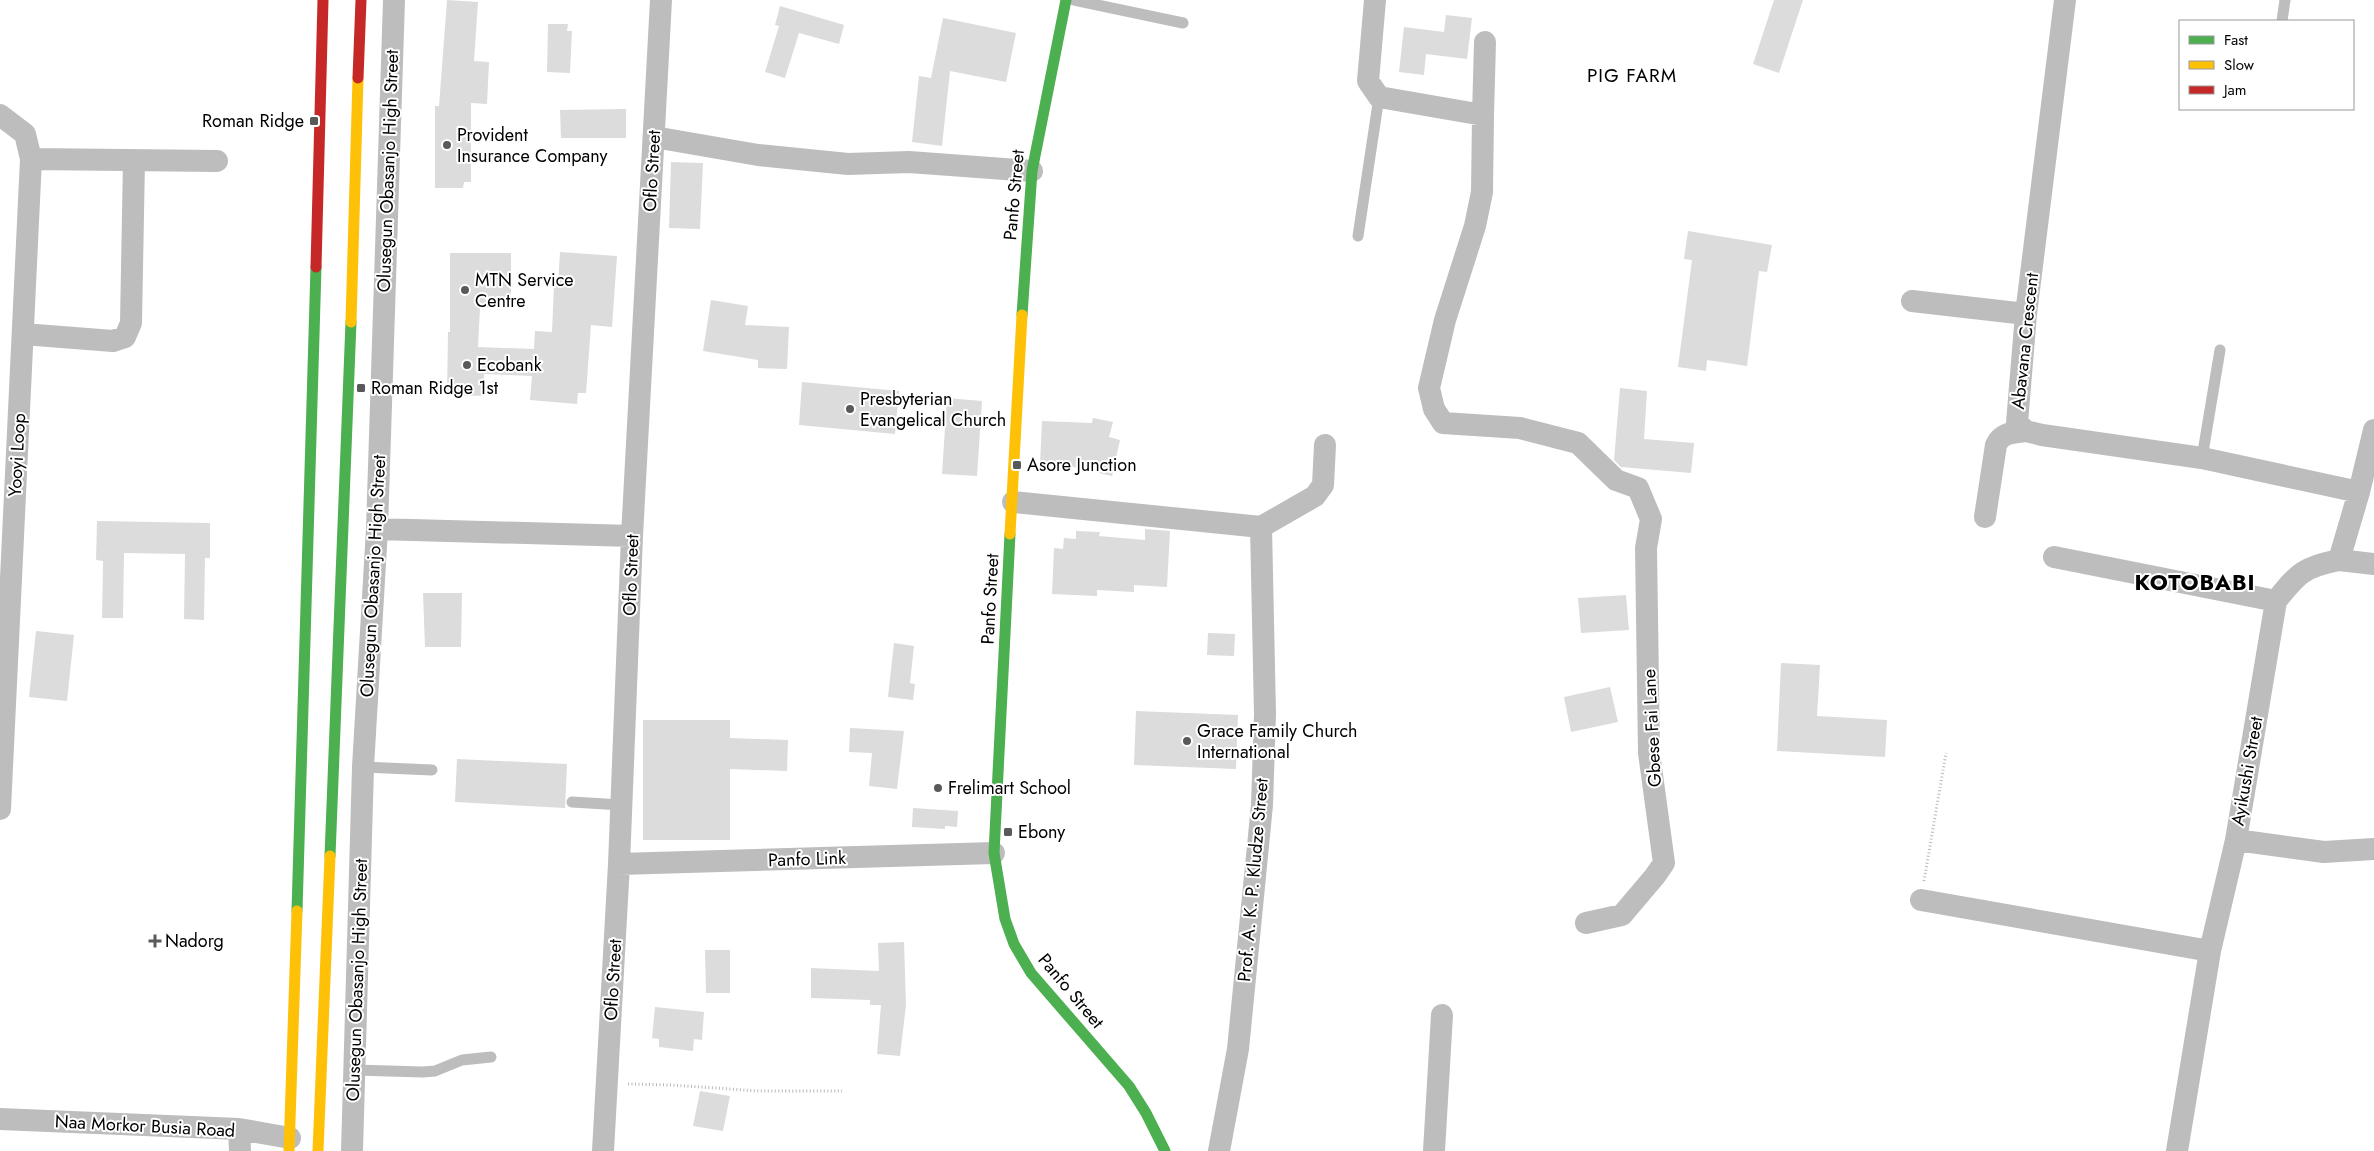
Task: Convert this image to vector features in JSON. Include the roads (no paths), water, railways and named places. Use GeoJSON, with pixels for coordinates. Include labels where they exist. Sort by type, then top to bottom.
{"type":"FeatureCollection","features":[{"type":"Feature","properties":{"kind":"main road"},"geometry":{"type":"LineString","coordinates":[[289,1144],[310,503],[322,0]]}},
{"type":"Feature","properties":{"kind":"main road","name":"Olusegun Obasanjo High Street"},"geometry":{"type":"LineString","coordinates":[[318,1151],[345,474],[361,0]]}},
{"type":"Feature","properties":{"kind":"main road","name":"Panfo Street"},"geometry":{"type":"LineString","coordinates":[[1066,0],[1032,171],[1019,355],[994,853],[1003,916],[1019,955],[1067,1018],[1124,1079],[1148,1115],[1165,1151]]}},
{"type":"Feature","properties":{"kind":"street","name":"Olusegun Obasanjo High Street"},"geometry":{"type":"LineString","coordinates":[[352,1151],[363,767],[377,529],[394,0]]}},
{"type":"Feature","properties":{"kind":"street","name":"Oflo Street"},"geometry":{"type":"LineString","coordinates":[[603,1151],[622,805],[632,536],[661,0]]}},
{"type":"Feature","properties":{"kind":"street"},"geometry":{"type":"LineString","coordinates":[[1375,0],[1368,81],[1379,97],[1483,115],[1485,42]]}},
{"type":"Feature","properties":{"kind":"street","name":"Abavana Crescent"},"geometry":{"type":"LineString","coordinates":[[2066,0],[2026,314],[2017,423],[2026,432],[2202,458],[2359,492]]}},
{"type":"Feature","properties":{"kind":"street","name":"Yooyi Loop"},"geometry":{"type":"LineString","coordinates":[[0,114],[25,134],[32,159],[23,334],[6,557],[0,809]]}},
{"type":"Feature","properties":{"kind":"street","name":"Gbese Fai Lane"},"geometry":{"type":"LineString","coordinates":[[1483,115],[1482,192],[1475,226],[1445,320],[1432,369],[1428,388],[1434,409],[1444,423],[1520,428],[1578,443],[1616,480],[1638,488],[1651,519],[1646,548],[1649,753],[1664,863],[1622,915],[1586,923]]}},
{"type":"Feature","properties":{"kind":"street"},"geometry":{"type":"LineString","coordinates":[[654,137],[758,155],[848,164],[909,162],[1032,171]]}},
{"type":"Feature","properties":{"kind":"street"},"geometry":{"type":"LineString","coordinates":[[32,159],[217,161]]}},
{"type":"Feature","properties":{"kind":"street"},"geometry":{"type":"LineString","coordinates":[[23,334],[113,341],[124,336],[131,323],[134,160]]}},
{"type":"Feature","properties":{"kind":"street"},"geometry":{"type":"LineString","coordinates":[[1912,301],[2026,314]]}},
{"type":"Feature","properties":{"kind":"street"},"geometry":{"type":"LineString","coordinates":[[2339,560],[2359,492],[2374,430]]}},
{"type":"Feature","properties":{"kind":"street"},"geometry":{"type":"LineString","coordinates":[[1985,517],[1996,445],[2005,434],[2026,432]]}},
{"type":"Feature","properties":{"kind":"street"},"geometry":{"type":"LineString","coordinates":[[1013,502],[1261,527],[1315,496],[1322,485],[1325,445]]}},
{"type":"Feature","properties":{"kind":"street","name":"Prof. A. K. P. Kludze Street"},"geometry":{"type":"LineString","coordinates":[[1219,1151],[1238,1049],[1262,805],[1265,714],[1261,527]]}},
{"type":"Feature","properties":{"kind":"street"},"geometry":{"type":"LineString","coordinates":[[377,529],[632,536]]}},
{"type":"Feature","properties":{"kind":"street"},"geometry":{"type":"LineString","coordinates":[[2054,557],[2276,601],[2302,571],[2317,564],[2339,560],[2374,564]]}},
{"type":"Feature","properties":{"kind":"street","name":"Ayikushi Street"},"geometry":{"type":"LineString","coordinates":[[2180,1150],[2210,951],[2236,840],[2276,601]]}},
{"type":"Feature","properties":{"kind":"street"},"geometry":{"type":"LineString","coordinates":[[2236,840],[2337,853],[2374,849]]}},
{"type":"Feature","properties":{"kind":"street","name":"Panfo Link"},"geometry":{"type":"LineString","coordinates":[[619,864],[994,853]]}},
{"type":"Feature","properties":{"kind":"street"},"geometry":{"type":"LineString","coordinates":[[1921,900],[2210,951]]}},
{"type":"Feature","properties":{"kind":"street"},"geometry":{"type":"LineString","coordinates":[[1434,1151],[1442,1015]]}},
{"type":"Feature","properties":{"kind":"street","name":"Naa Morkor Busia Road"},"geometry":{"type":"LineString","coordinates":[[0,1119],[289,1144]]}},
{"type":"Feature","properties":{"kind":"lane"},"geometry":{"type":"LineString","coordinates":[[1074,0],[1183,24]]}},
{"type":"Feature","properties":{"kind":"lane"},"geometry":{"type":"LineString","coordinates":[[2282,20],[2285,0]]}},
{"type":"Feature","properties":{"kind":"lane"},"geometry":{"type":"LineString","coordinates":[[1358,236],[1379,97]]}},
{"type":"Feature","properties":{"kind":"lane"},"geometry":{"type":"LineString","coordinates":[[2202,458],[2220,350]]}},
{"type":"Feature","properties":{"kind":"lane"},"geometry":{"type":"LineString","coordinates":[[363,767],[432,770]]}},
{"type":"Feature","properties":{"kind":"lane"},"geometry":{"type":"LineString","coordinates":[[572,802],[622,805]]}},
{"type":"Feature","properties":{"kind":"lane"},"geometry":{"type":"LineString","coordinates":[[354,1070],[435,1071],[462,1060],[491,1057]]}},
{"type":"Feature","properties":{"kind":"place","name":"Roman Ridge"},"geometry":{"type":"Point","coordinates":[314,121]}},
{"type":"Feature","properties":{"kind":"place","name":"Provident Insurance Company"},"geometry":{"type":"Point","coordinates":[447,145]}},
{"type":"Feature","properties":{"kind":"place","name":"MTN Service Centre"},"geometry":{"type":"Point","coordinates":[465,290]}},
{"type":"Feature","properties":{"kind":"place","name":"Ecobank"},"geometry":{"type":"Point","coordinates":[467,365]}},
{"type":"Feature","properties":{"kind":"place","name":"Roman Ridge 1st"},"geometry":{"type":"Point","coordinates":[361,388]}},
{"type":"Feature","properties":{"kind":"place","name":"Presbyterian Evangelical Church"},"geometry":{"type":"Point","coordinates":[850,409]}},
{"type":"Feature","properties":{"kind":"place","name":"Asore Junction"},"geometry":{"type":"Point","coordinates":[1017,465]}},
{"type":"Feature","properties":{"kind":"place","name":"Grace Family Church International"},"geometry":{"type":"Point","coordinates":[1187,741]}},
{"type":"Feature","properties":{"kind":"place","name":"Frelimart School"},"geometry":{"type":"Point","coordinates":[938,788]}},
{"type":"Feature","properties":{"kind":"place","name":"Ebony"},"geometry":{"type":"Point","coordinates":[1008,832]}},
{"type":"Feature","properties":{"kind":"place","name":"Nadorg"},"geometry":{"type":"Point","coordinates":[155,941]}},
{"type":"Feature","properties":{"kind":"district","name":"PIG FARM"},"geometry":{"type":"Point","coordinates":[1632,75]}},
{"type":"Feature","properties":{"kind":"district","name":"KOTOBABI"},"geometry":{"type":"Point","coordinates":[2195,582]}}]}
